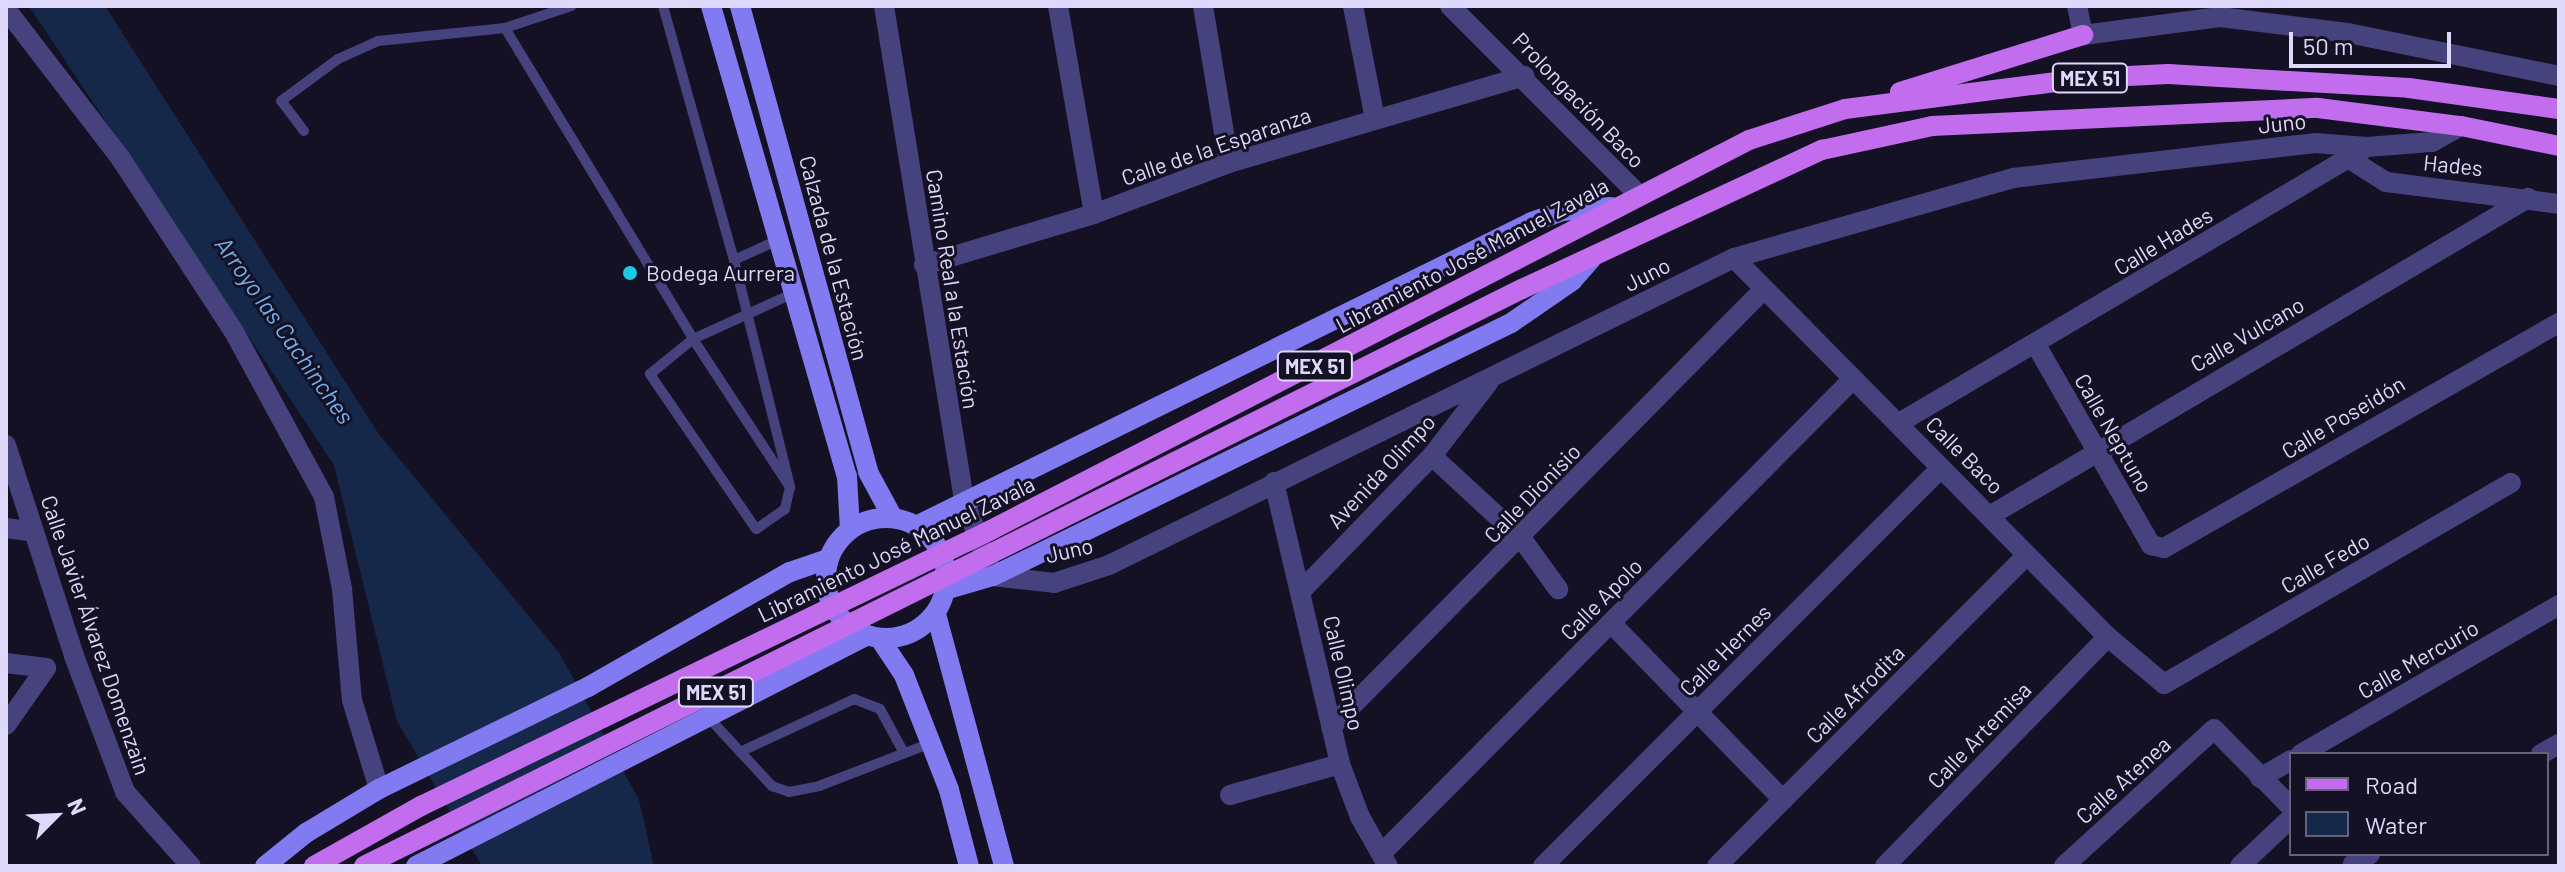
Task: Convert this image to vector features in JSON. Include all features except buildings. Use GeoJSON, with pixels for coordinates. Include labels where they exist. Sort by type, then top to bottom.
{"type":"FeatureCollection","features":[{"type":"Feature","properties":{"kind":"main road","name":"Calzada de la Estación"},"geometry":{"type":"LineString","coordinates":[[711,6],[847,476],[850,529]]}},
{"type":"Feature","properties":{"kind":"main road","name":"Calzada de la Estación"},"geometry":{"type":"LineString","coordinates":[[740,6],[868,472],[893,518]]}},
{"type":"Feature","properties":{"kind":"main road"},"geometry":{"type":"LineString","coordinates":[[1845,109],[2083,35]]}},
{"type":"Feature","properties":{"kind":"main road","name":"Libramiento José Manuel Zavala"},"geometry":{"type":"LineString","coordinates":[[314,866],[421,806],[989,531],[1519,263],[1611,207],[1749,140],[1845,109],[2088,78],[2168,74],[2393,87],[2559,109]]}},
{"type":"Feature","properties":{"kind":"main road","name":"MEX 51"},"geometry":{"type":"LineString","coordinates":[[364,866],[433,830],[618,753],[819,641],[1592,258],[1822,150],[1932,126],[2318,108],[2461,126],[2559,146]]}},
{"type":"Feature","properties":{"kind":"main road"},"geometry":{"type":"LineString","coordinates":[[916,526],[1532,222],[1562,211],[1611,207]]}},
{"type":"Feature","properties":{"kind":"main road"},"geometry":{"type":"LineString","coordinates":[[945,590],[993,576],[1511,323],[1572,281],[1592,258]]}},
{"type":"Feature","properties":{"kind":"main road"},"geometry":{"type":"LineString","coordinates":[[265,866],[306,833],[379,789],[588,687],[790,572],[828,559],[850,529],[893,518],[916,526],[941,553],[945,590],[936,614],[911,634],[873,638],[709,718],[618,753],[431,860]]}},
{"type":"Feature","properties":{"kind":"main road"},"geometry":{"type":"LineString","coordinates":[[828,559],[828,596],[836,613],[873,638],[904,675],[931,743],[969,866]]}},
{"type":"Feature","properties":{"kind":"main road"},"geometry":{"type":"LineString","coordinates":[[936,614],[1004,866]]}},
{"type":"Feature","properties":{"kind":"street","name":"Camino Real a la Estación"},"geometry":{"type":"LineString","coordinates":[[884,6],[964,500],[993,576]]}},
{"type":"Feature","properties":{"kind":"street"},"geometry":{"type":"LineString","coordinates":[[1058,6],[1094,214]]}},
{"type":"Feature","properties":{"kind":"street"},"geometry":{"type":"LineString","coordinates":[[1203,6],[1229,163]]}},
{"type":"Feature","properties":{"kind":"street"},"geometry":{"type":"LineString","coordinates":[[1353,6],[1375,119]]}},
{"type":"Feature","properties":{"kind":"street","name":"Prolongación Baco"},"geometry":{"type":"LineString","coordinates":[[1450,6],[1524,76],[1638,194]]}},
{"type":"Feature","properties":{"kind":"street"},"geometry":{"type":"LineString","coordinates":[[2077,6],[2083,35],[2220,17],[2348,33],[2559,76]]}},
{"type":"Feature","properties":{"kind":"street"},"geometry":{"type":"LineString","coordinates":[[6,9],[121,159],[233,330],[324,497],[342,589],[352,700],[379,789]]}},
{"type":"Feature","properties":{"kind":"street","name":"Calle de la Esparanza"},"geometry":{"type":"LineString","coordinates":[[924,265],[1094,214],[1229,163],[1524,76]]}},
{"type":"Feature","properties":{"kind":"street","name":"Calle Hades"},"geometry":{"type":"LineString","coordinates":[[1899,423],[2036,345],[2367,147],[2432,142],[2461,126]]}},
{"type":"Feature","properties":{"kind":"street","name":"Juno"},"geometry":{"type":"LineString","coordinates":[[993,576],[1054,583],[1109,565],[1734,258],[2013,178],[2315,143],[2367,147]]}},
{"type":"Feature","properties":{"kind":"street","name":"Hades"},"geometry":{"type":"LineString","coordinates":[[2348,158],[2386,182],[2559,204]]}},
{"type":"Feature","properties":{"kind":"street","name":"Calle Vulcano"},"geometry":{"type":"LineString","coordinates":[[1991,515],[2097,448],[2528,198]]}},
{"type":"Feature","properties":{"kind":"street","name":"Calle Baco"},"geometry":{"type":"LineString","coordinates":[[1734,258],[1991,515],[2108,637],[2164,684]]}},
{"type":"Feature","properties":{"kind":"street","name":"Calle Dionisio"},"geometry":{"type":"LineString","coordinates":[[1331,727],[1522,539],[1764,289]]}},
{"type":"Feature","properties":{"kind":"street","name":"Calle Poseidón"},"geometry":{"type":"LineString","coordinates":[[2151,545],[2164,548],[2184,540],[2559,323]]}},
{"type":"Feature","properties":{"kind":"street","name":"Calle Neptuno"},"geometry":{"type":"LineString","coordinates":[[2036,345],[2151,545]]}},
{"type":"Feature","properties":{"kind":"street","name":"Avenida Olimpo"},"geometry":{"type":"LineString","coordinates":[[1301,591],[1432,456],[1491,379]]}},
{"type":"Feature","properties":{"kind":"street","name":"Calle Apolo"},"geometry":{"type":"LineString","coordinates":[[1385,859],[1611,623],[1853,379]]}},
{"type":"Feature","properties":{"kind":"street","name":"Calle Javier Álvarez Domenzain"},"geometry":{"type":"LineString","coordinates":[[6,445],[74,656],[125,792],[179,861]]}},
{"type":"Feature","properties":{"kind":"street"},"geometry":{"type":"LineString","coordinates":[[1432,456],[1522,539],[1558,589]]}},
{"type":"Feature","properties":{"kind":"street","name":"Calle Hernes"},"geometry":{"type":"LineString","coordinates":[[1543,866],[1941,468]]}},
{"type":"Feature","properties":{"kind":"street","name":"Calle Olimpo"},"geometry":{"type":"LineString","coordinates":[[1274,482],[1340,764],[1360,817],[1385,859]]}},
{"type":"Feature","properties":{"kind":"street","name":"Calle Fedo"},"geometry":{"type":"LineString","coordinates":[[2164,684],[2511,483]]}},
{"type":"Feature","properties":{"kind":"street"},"geometry":{"type":"LineString","coordinates":[[6,528],[34,532]]}},
{"type":"Feature","properties":{"kind":"street","name":"Calle Afrodita"},"geometry":{"type":"LineString","coordinates":[[1717,866],[2027,555]]}},
{"type":"Feature","properties":{"kind":"street","name":"Calle Mercurio"},"geometry":{"type":"LineString","coordinates":[[2304,752],[2559,605]]}},
{"type":"Feature","properties":{"kind":"street"},"geometry":{"type":"LineString","coordinates":[[1611,623],[1783,800]]}},
{"type":"Feature","properties":{"kind":"street","name":"Calle Artemisa"},"geometry":{"type":"LineString","coordinates":[[1885,866],[2108,637]]}},
{"type":"Feature","properties":{"kind":"street"},"geometry":{"type":"LineString","coordinates":[[6,663],[46,668],[74,656]]}},
{"type":"Feature","properties":{"kind":"street"},"geometry":{"type":"LineString","coordinates":[[6,725],[46,668]]}},
{"type":"Feature","properties":{"kind":"street","name":"Calle Atenea"},"geometry":{"type":"LineString","coordinates":[[2064,866],[2214,729],[2260,778]]}},
{"type":"Feature","properties":{"kind":"street"},"geometry":{"type":"LineString","coordinates":[[2289,761],[2260,778],[2289,805]]}},
{"type":"Feature","properties":{"kind":"street"},"geometry":{"type":"LineString","coordinates":[[1230,795],[1340,764]]}},
{"type":"Feature","properties":{"kind":"street"},"geometry":{"type":"LineString","coordinates":[[2240,866],[2289,820]]}},
{"type":"Feature","properties":{"kind":"lane"},"geometry":{"type":"LineString","coordinates":[[304,131],[281,101],[338,59],[378,41],[505,28],[571,6]]}},
{"type":"Feature","properties":{"kind":"lane"},"geometry":{"type":"LineString","coordinates":[[663,6],[734,260],[747,310],[790,487],[785,509],[764,526],[750,527],[650,374],[693,339],[747,310],[794,293]]}},
{"type":"Feature","properties":{"kind":"lane"},"geometry":{"type":"LineString","coordinates":[[505,28],[693,339],[790,487]]}},
{"type":"Feature","properties":{"kind":"lane"},"geometry":{"type":"LineString","coordinates":[[734,260],[778,240]]}},
{"type":"Feature","properties":{"kind":"lane"},"geometry":{"type":"LineString","coordinates":[[740,752],[854,699],[880,709],[904,753]]}},
{"type":"Feature","properties":{"kind":"lane"},"geometry":{"type":"LineString","coordinates":[[709,718],[772,786],[789,792],[931,743]]}},
{"type":"Feature","properties":{"kind":"water","name":"Arroyo las Cachinches"},"geometry":{"type":"Polygon","coordinates":[[[29,6],[105,6],[378,433],[560,654],[639,800],[654,866],[482,866],[397,721],[334,465],[29,6]]]}},
{"type":"Feature","properties":{"kind":"place","name":"Bodega Aurrera"},"geometry":{"type":"Point","coordinates":[630,273]}}]}
